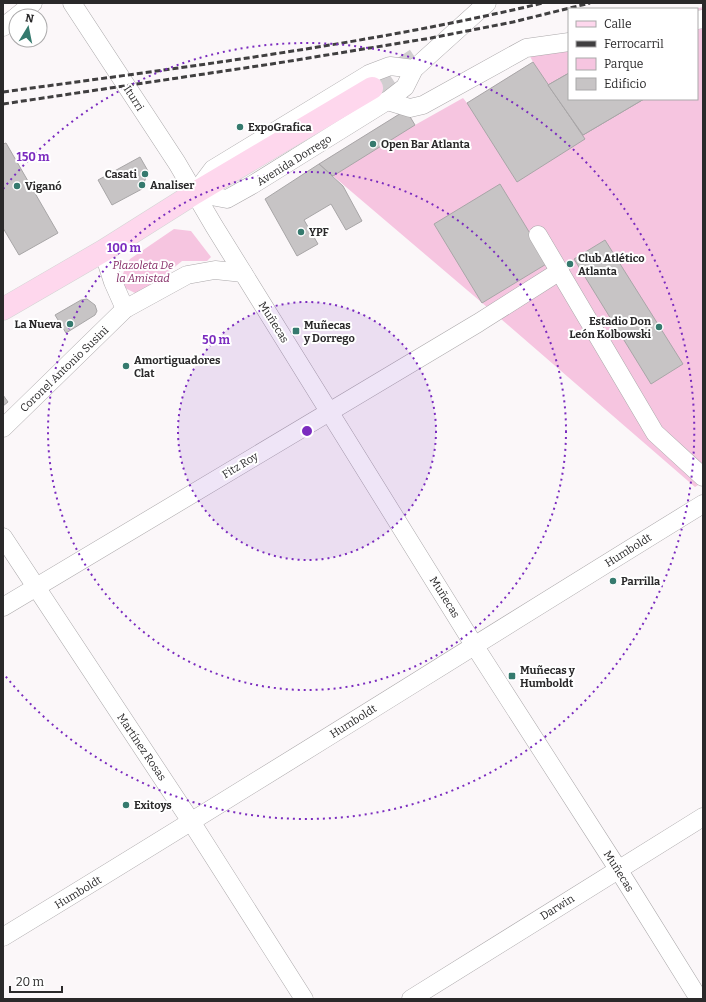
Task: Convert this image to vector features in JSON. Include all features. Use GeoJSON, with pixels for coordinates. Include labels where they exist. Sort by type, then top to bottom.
{"type":"FeatureCollection","features":[{"type":"Feature","properties":{"kind":"main road","name":"Avenida Dorrego"},"geometry":{"type":"LineString","coordinates":[[3,309],[103,250],[195,193],[376,88]]}},
{"type":"Feature","properties":{"kind":"street","name":"Iturri"},"geometry":{"type":"LineString","coordinates":[[72,3],[195,193]]}},
{"type":"Feature","properties":{"kind":"street","name":"Avenida Dorrego"},"geometry":{"type":"LineString","coordinates":[[376,88],[405,87],[414,69],[487,3]]}},
{"type":"Feature","properties":{"kind":"street"},"geometry":{"type":"LineString","coordinates":[[376,88],[410,108],[423,105],[526,48],[568,42]]}},
{"type":"Feature","properties":{"kind":"street","name":"Avenida Dorrego"},"geometry":{"type":"LineString","coordinates":[[376,88],[390,66],[414,69]]}},
{"type":"Feature","properties":{"kind":"street","name":"Muñecas"},"geometry":{"type":"LineString","coordinates":[[195,193],[474,645],[618,869],[699,999]]}},
{"type":"Feature","properties":{"kind":"street"},"geometry":{"type":"LineString","coordinates":[[538,235],[655,433],[703,477]]}},
{"type":"Feature","properties":{"kind":"street"},"geometry":{"type":"LineString","coordinates":[[103,250],[113,282],[125,309]]}},
{"type":"Feature","properties":{"kind":"street","name":"Coronel Antonio Susini"},"geometry":{"type":"LineString","coordinates":[[3,428],[125,309],[187,275],[215,270],[243,273]]}},
{"type":"Feature","properties":{"kind":"street","name":"Fitz Roy"},"geometry":{"type":"LineString","coordinates":[[3,608],[478,323],[560,271]]}},
{"type":"Feature","properties":{"kind":"street","name":"Humboldt"},"geometry":{"type":"LineString","coordinates":[[3,938],[192,823],[474,645],[703,504]]}},
{"type":"Feature","properties":{"kind":"street","name":"Martínez Rosas"},"geometry":{"type":"LineString","coordinates":[[3,537],[35,588],[192,823],[304,999]]}},
{"type":"Feature","properties":{"kind":"street","name":"Darwin"},"geometry":{"type":"LineString","coordinates":[[411,999],[703,817]]}},
{"type":"Feature","properties":{"kind":"green space","name":"Club Atlético Atlanta"},"geometry":{"type":"Polygon","coordinates":[[[703,7],[703,482],[695,487],[319,164],[406,110],[415,125],[463,98],[467,103],[533,62],[527,51],[568,34],[568,100],[698,100],[698,8],[703,7]]]}},
{"type":"Feature","properties":{"kind":"green space","name":"Plazoleta De la Amistad"},"geometry":{"type":"Polygon","coordinates":[[[174,229],[191,231],[211,257],[207,261],[182,261],[144,292],[135,293],[125,288],[121,280],[130,259],[174,229]]]}},
{"type":"Feature","properties":{"kind":"building"},"geometry":{"type":"Polygon","coordinates":[[[533,62],[585,139],[517,182],[467,103],[533,62]]]}},
{"type":"Feature","properties":{"kind":"building"},"geometry":{"type":"Polygon","coordinates":[[[568,74],[568,100],[642,100],[583,135],[548,85],[568,74]]]}},
{"type":"Feature","properties":{"kind":"building"},"geometry":{"type":"Polygon","coordinates":[[[568,74],[568,100],[642,100],[583,135],[548,85],[568,74]]]}},
{"type":"Feature","properties":{"kind":"building"},"geometry":{"type":"Polygon","coordinates":[[[406,110],[415,125],[333,176],[319,164],[406,110]]]}},
{"type":"Feature","properties":{"kind":"building","name":"Viganó"},"geometry":{"type":"Polygon","coordinates":[[[6,143],[58,233],[19,255],[3,228],[3,144],[6,143]]]}},
{"type":"Feature","properties":{"kind":"building"},"geometry":{"type":"Polygon","coordinates":[[[140,157],[148,171],[142,189],[112,205],[98,180],[140,157]]]}},
{"type":"Feature","properties":{"kind":"building"},"geometry":{"type":"Polygon","coordinates":[[[319,164],[343,186],[362,221],[346,230],[331,204],[304,220],[318,244],[297,256],[265,199],[319,164]]]}},
{"type":"Feature","properties":{"kind":"building"},"geometry":{"type":"Polygon","coordinates":[[[500,184],[548,263],[482,303],[434,224],[500,184]]]}},
{"type":"Feature","properties":{"kind":"building"},"geometry":{"type":"Polygon","coordinates":[[[605,240],[683,364],[651,384],[574,259],[605,240]]]}},
{"type":"Feature","properties":{"kind":"building","name":"La Nueva"},"geometry":{"type":"Polygon","coordinates":[[[87,299],[95,305],[97,311],[95,315],[66,333],[55,315],[81,300],[87,299]]]}},
{"type":"Feature","properties":{"kind":"building"},"geometry":{"type":"Polygon","coordinates":[[[3,395],[8,402],[3,406],[3,395]]]}},
{"type":"Feature","properties":{"kind":"tunnel"},"geometry":{"type":"LineString","coordinates":[[372,88],[416,59]]}},
{"type":"Feature","properties":{"kind":"railway"},"geometry":{"type":"LineString","coordinates":[[3,92],[207,64],[342,43],[476,18],[543,3]]}},
{"type":"Feature","properties":{"kind":"railway"},"geometry":{"type":"LineString","coordinates":[[570,8],[590,3]]}},
{"type":"Feature","properties":{"kind":"railway"},"geometry":{"type":"LineString","coordinates":[[3,104],[278,63],[431,38],[513,22],[568,8]]}},
{"type":"Feature","properties":{"kind":"place","name":"ExpoGrafica"},"geometry":{"type":"Point","coordinates":[240,127]}},
{"type":"Feature","properties":{"kind":"place","name":"Open Bar Atlanta"},"geometry":{"type":"Point","coordinates":[373,144]}},
{"type":"Feature","properties":{"kind":"place","name":"Casati"},"geometry":{"type":"Point","coordinates":[145,174]}},
{"type":"Feature","properties":{"kind":"place","name":"Analiser"},"geometry":{"type":"Point","coordinates":[142,185]}},
{"type":"Feature","properties":{"kind":"place","name":"Viganó"},"geometry":{"type":"Point","coordinates":[17,186]}},
{"type":"Feature","properties":{"kind":"place","name":"YPF"},"geometry":{"type":"Point","coordinates":[301,232]}},
{"type":"Feature","properties":{"kind":"place","name":"Club Atlético Atlanta"},"geometry":{"type":"Point","coordinates":[570,264]}},
{"type":"Feature","properties":{"kind":"place","name":"La Nueva"},"geometry":{"type":"Point","coordinates":[70,324]}},
{"type":"Feature","properties":{"kind":"place","name":"Estadio Don León Kolbowski"},"geometry":{"type":"Point","coordinates":[659,327]}},
{"type":"Feature","properties":{"kind":"place","name":"Muñecas y Dorrego"},"geometry":{"type":"Point","coordinates":[296,331]}},
{"type":"Feature","properties":{"kind":"place","name":"Amortiguadores Clat"},"geometry":{"type":"Point","coordinates":[126,366]}},
{"type":"Feature","properties":{"kind":"place","name":"Parrilla"},"geometry":{"type":"Point","coordinates":[613,581]}},
{"type":"Feature","properties":{"kind":"place","name":"Muñecas y Humboldt"},"geometry":{"type":"Point","coordinates":[512,676]}},
{"type":"Feature","properties":{"kind":"place","name":"Exitoys"},"geometry":{"type":"Point","coordinates":[126,805]}}]}
